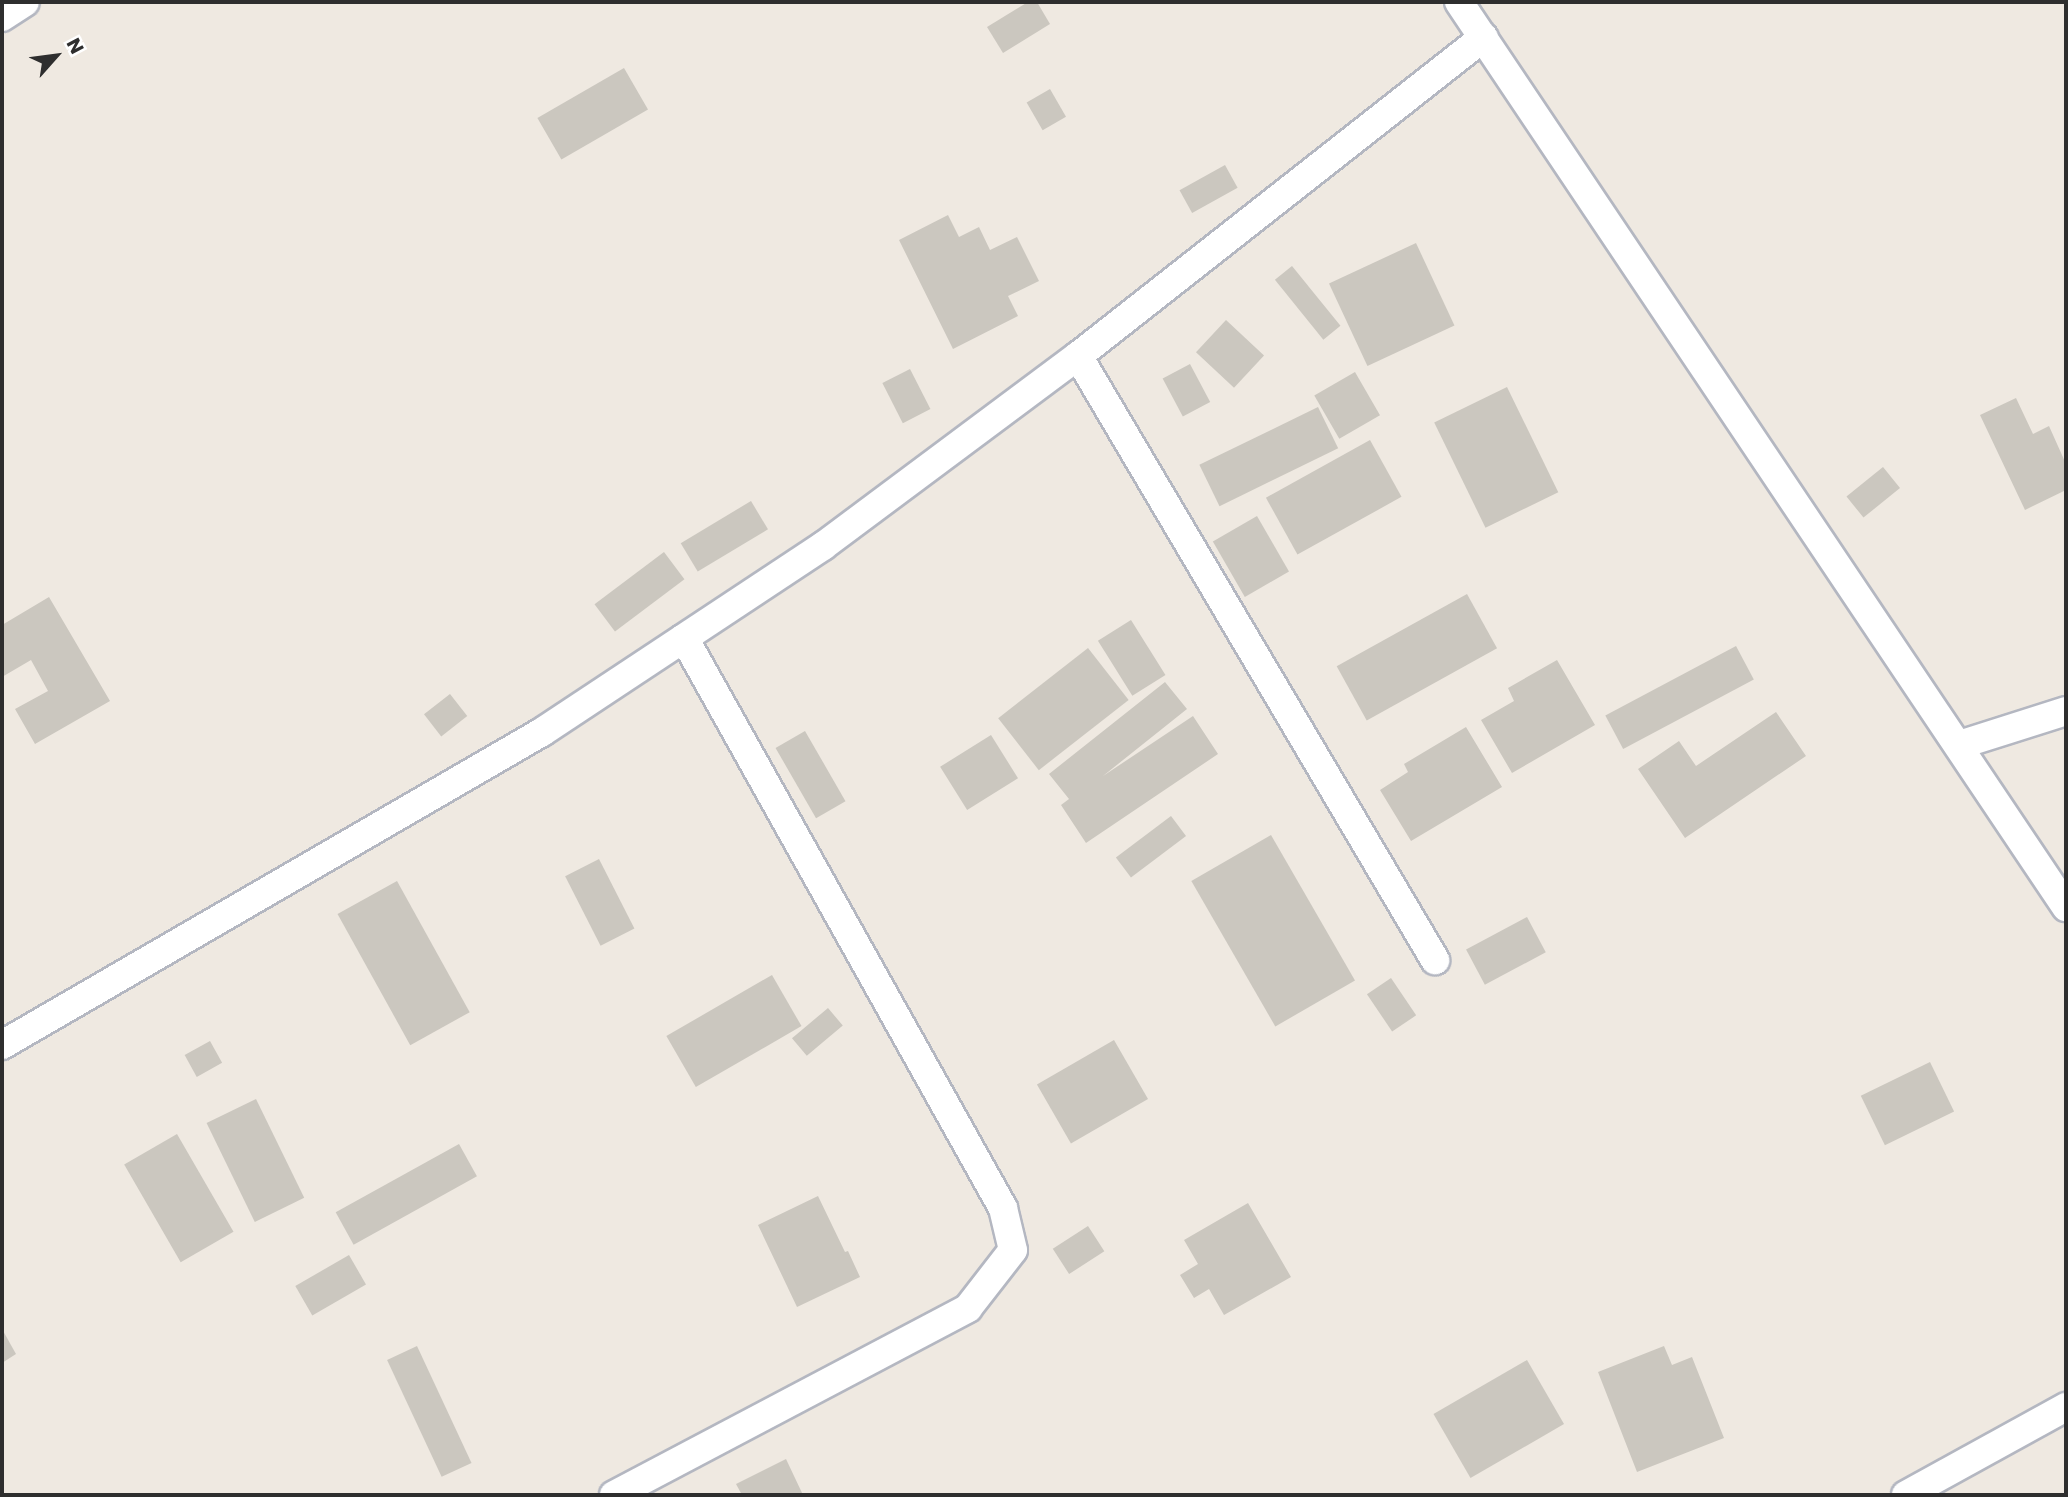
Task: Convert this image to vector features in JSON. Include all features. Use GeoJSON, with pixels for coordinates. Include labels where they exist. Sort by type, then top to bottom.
{"type":"FeatureCollection","features":[{"type":"Feature","properties":{"kind":"street"},"geometry":{"type":"LineString","coordinates":[[2,16],[25,2]]}},
{"type":"Feature","properties":{"kind":"street"},"geometry":{"type":"LineString","coordinates":[[1459,2],[2066,907]]}},
{"type":"Feature","properties":{"kind":"street"},"geometry":{"type":"LineString","coordinates":[[2,1045],[542,732],[823,546],[1077,356],[1484,37]]}},
{"type":"Feature","properties":{"kind":"street"},"geometry":{"type":"LineString","coordinates":[[1077,356],[1435,960]]}},
{"type":"Feature","properties":{"kind":"street"},"geometry":{"type":"LineString","coordinates":[[614,1495],[968,1308],[1013,1250],[1003,1208],[684,638]]}},
{"type":"Feature","properties":{"kind":"street"},"geometry":{"type":"LineString","coordinates":[[1958,745],[2066,711]]}},
{"type":"Feature","properties":{"kind":"street"},"geometry":{"type":"LineString","coordinates":[[1906,1495],[2066,1407]]}},
{"type":"Feature","properties":{"kind":"building"},"geometry":{"type":"Polygon","coordinates":[[[1028,2],[1037,2],[1050,24],[1003,53],[987,27],[1028,2]]]}},
{"type":"Feature","properties":{"kind":"building"},"geometry":{"type":"Polygon","coordinates":[[[624,68],[648,110],[561,160],[537,118],[624,68]]]}},
{"type":"Feature","properties":{"kind":"building"},"geometry":{"type":"Polygon","coordinates":[[[1050,89],[1066,117],[1043,130],[1027,102],[1050,89]]]}},
{"type":"Feature","properties":{"kind":"building"},"geometry":{"type":"Polygon","coordinates":[[[1225,165],[1238,188],[1192,213],[1180,190],[1225,165]]]}},
{"type":"Feature","properties":{"kind":"building"},"geometry":{"type":"Polygon","coordinates":[[[948,215],[959,237],[979,227],[990,250],[1017,237],[1039,281],[1008,296],[1018,316],[953,349],[899,240],[948,215]]]}},
{"type":"Feature","properties":{"kind":"building"},"geometry":{"type":"Polygon","coordinates":[[[1416,243],[1454,325],[1367,366],[1329,284],[1416,243]]]}},
{"type":"Feature","properties":{"kind":"building"},"geometry":{"type":"Polygon","coordinates":[[[1292,266],[1340,326],[1323,340],[1275,280],[1292,266]]]}},
{"type":"Feature","properties":{"kind":"building"},"geometry":{"type":"Polygon","coordinates":[[[1226,320],[1264,355],[1234,388],[1196,352],[1226,320]]]}},
{"type":"Feature","properties":{"kind":"building"},"geometry":{"type":"Polygon","coordinates":[[[1190,364],[1210,402],[1183,417],[1163,379],[1190,364]]]}},
{"type":"Feature","properties":{"kind":"building"},"geometry":{"type":"Polygon","coordinates":[[[910,369],[930,409],[903,423],[882,383],[910,369]]]}},
{"type":"Feature","properties":{"kind":"building"},"geometry":{"type":"Polygon","coordinates":[[[1355,372],[1380,415],[1339,439],[1314,396],[1355,372]]]}},
{"type":"Feature","properties":{"kind":"building"},"geometry":{"type":"Polygon","coordinates":[[[1507,387],[1558,492],[1485,528],[1434,423],[1507,387]]]}},
{"type":"Feature","properties":{"kind":"building"},"geometry":{"type":"Polygon","coordinates":[[[2016,398],[2033,434],[2049,426],[2066,464],[2066,490],[2025,510],[1980,415],[2016,398]]]}},
{"type":"Feature","properties":{"kind":"building"},"geometry":{"type":"Polygon","coordinates":[[[1318,407],[1338,448],[1220,506],[1199,465],[1318,407]]]}},
{"type":"Feature","properties":{"kind":"building"},"geometry":{"type":"Polygon","coordinates":[[[1370,440],[1402,497],[1297,555],[1266,498],[1370,440]]]}},
{"type":"Feature","properties":{"kind":"building"},"geometry":{"type":"Polygon","coordinates":[[[1883,467],[1900,488],[1863,518],[1846,497],[1883,467]]]}},
{"type":"Feature","properties":{"kind":"building"},"geometry":{"type":"Polygon","coordinates":[[[751,501],[768,529],[698,572],[681,543],[751,501]]]}},
{"type":"Feature","properties":{"kind":"building"},"geometry":{"type":"Polygon","coordinates":[[[1257,516],[1289,571],[1245,597],[1213,542],[1257,516]]]}},
{"type":"Feature","properties":{"kind":"building"},"geometry":{"type":"Polygon","coordinates":[[[664,552],[684,579],[615,632],[595,604],[664,552]]]}},
{"type":"Feature","properties":{"kind":"building"},"geometry":{"type":"Polygon","coordinates":[[[1467,594],[1497,648],[1367,720],[1337,666],[1467,594]]]}},
{"type":"Feature","properties":{"kind":"building"},"geometry":{"type":"Polygon","coordinates":[[[49,597],[110,701],[35,744],[15,709],[48,691],[31,660],[2,677],[2,625],[49,597]]]}},
{"type":"Feature","properties":{"kind":"building"},"geometry":{"type":"Polygon","coordinates":[[[1131,620],[1165,675],[1132,696],[1098,641],[1131,620]]]}},
{"type":"Feature","properties":{"kind":"building"},"geometry":{"type":"Polygon","coordinates":[[[1736,646],[1754,680],[1623,749],[1605,715],[1736,646]]]}},
{"type":"Feature","properties":{"kind":"building"},"geometry":{"type":"Polygon","coordinates":[[[1088,648],[1129,700],[1039,770],[998,718],[1088,648]]]}},
{"type":"Feature","properties":{"kind":"building"},"geometry":{"type":"Polygon","coordinates":[[[1557,660],[1595,725],[1512,773],[1481,720],[1514,701],[1508,688],[1557,660]]]}},
{"type":"Feature","properties":{"kind":"building"},"geometry":{"type":"Polygon","coordinates":[[[1165,682],[1187,709],[1103,776],[1193,716],[1218,754],[1086,843],[1061,805],[1069,799],[1049,774],[1165,682]]]}},
{"type":"Feature","properties":{"kind":"building"},"geometry":{"type":"Polygon","coordinates":[[[450,694],[467,716],[441,736],[424,714],[450,694]]]}},
{"type":"Feature","properties":{"kind":"building"},"geometry":{"type":"Polygon","coordinates":[[[1776,712],[1806,756],[1685,838],[1638,769],[1679,741],[1696,766],[1776,712]]]}},
{"type":"Feature","properties":{"kind":"building"},"geometry":{"type":"Polygon","coordinates":[[[1466,727],[1502,787],[1411,841],[1380,790],[1408,772],[1404,764],[1466,727]]]}},
{"type":"Feature","properties":{"kind":"building"},"geometry":{"type":"Polygon","coordinates":[[[805,731],[845,801],[816,818],[776,748],[805,731]]]}},
{"type":"Feature","properties":{"kind":"building"},"geometry":{"type":"Polygon","coordinates":[[[991,735],[1018,778],[967,810],[940,767],[991,735]]]}},
{"type":"Feature","properties":{"kind":"building"},"geometry":{"type":"Polygon","coordinates":[[[1171,816],[1186,836],[1131,877],[1116,858],[1171,816]]]}},
{"type":"Feature","properties":{"kind":"building"},"geometry":{"type":"Polygon","coordinates":[[[1271,835],[1355,980],[1275,1026],[1191,881],[1271,835]]]}},
{"type":"Feature","properties":{"kind":"building"},"geometry":{"type":"Polygon","coordinates":[[[599,859],[634,928],[601,946],[565,876],[599,859]]]}},
{"type":"Feature","properties":{"kind":"building"},"geometry":{"type":"Polygon","coordinates":[[[397,881],[470,1012],[410,1045],[338,914],[397,881]]]}},
{"type":"Feature","properties":{"kind":"building"},"geometry":{"type":"Polygon","coordinates":[[[1527,917],[1546,952],[1485,985],[1466,949],[1527,917]]]}},
{"type":"Feature","properties":{"kind":"building"},"geometry":{"type":"Polygon","coordinates":[[[772,975],[802,1026],[696,1087],[666,1036],[772,975]]]}},
{"type":"Feature","properties":{"kind":"building"},"geometry":{"type":"Polygon","coordinates":[[[1391,978],[1416,1015],[1392,1032],[1367,994],[1391,978]]]}},
{"type":"Feature","properties":{"kind":"building"},"geometry":{"type":"Polygon","coordinates":[[[828,1008],[843,1026],[807,1056],[792,1038],[828,1008]]]}},
{"type":"Feature","properties":{"kind":"building"},"geometry":{"type":"Polygon","coordinates":[[[1114,1040],[1148,1099],[1071,1143],[1037,1084],[1114,1040]]]}},
{"type":"Feature","properties":{"kind":"building"},"geometry":{"type":"Polygon","coordinates":[[[210,1041],[222,1063],[197,1077],[185,1055],[210,1041]]]}},
{"type":"Feature","properties":{"kind":"building"},"geometry":{"type":"Polygon","coordinates":[[[1930,1062],[1954,1111],[1885,1145],[1861,1096],[1930,1062]]]}},
{"type":"Feature","properties":{"kind":"building"},"geometry":{"type":"Polygon","coordinates":[[[256,1099],[304,1198],[255,1222],[207,1123],[256,1099]]]}},
{"type":"Feature","properties":{"kind":"building"},"geometry":{"type":"Polygon","coordinates":[[[177,1134],[234,1232],[181,1262],[124,1164],[177,1134]]]}},
{"type":"Feature","properties":{"kind":"building"},"geometry":{"type":"Polygon","coordinates":[[[459,1144],[477,1176],[354,1245],[336,1212],[459,1144]]]}},
{"type":"Feature","properties":{"kind":"building"},"geometry":{"type":"Polygon","coordinates":[[[818,1196],[860,1277],[797,1307],[758,1225],[818,1196]]]}},
{"type":"Feature","properties":{"kind":"building"},"geometry":{"type":"Polygon","coordinates":[[[1248,1203],[1291,1277],[1224,1315],[1209,1289],[1194,1298],[1180,1275],[1198,1264],[1184,1240],[1248,1203]]]}},
{"type":"Feature","properties":{"kind":"building"},"geometry":{"type":"Polygon","coordinates":[[[1088,1226],[1104,1251],[1069,1274],[1053,1249],[1088,1226]]]}},
{"type":"Feature","properties":{"kind":"building"},"geometry":{"type":"Polygon","coordinates":[[[349,1255],[366,1284],[312,1315],[295,1286],[349,1255]]]}},
{"type":"Feature","properties":{"kind":"building"},"geometry":{"type":"Polygon","coordinates":[[[2,1329],[16,1354],[2,1363],[2,1329]]]}},
{"type":"Feature","properties":{"kind":"building"},"geometry":{"type":"Polygon","coordinates":[[[417,1346],[472,1463],[442,1477],[387,1360],[417,1346]]]}},
{"type":"Feature","properties":{"kind":"building"},"geometry":{"type":"Polygon","coordinates":[[[1664,1346],[1672,1365],[1692,1357],[1724,1438],[1637,1472],[1598,1372],[1664,1346]]]}},
{"type":"Feature","properties":{"kind":"building"},"geometry":{"type":"Polygon","coordinates":[[[1527,1360],[1564,1424],[1470,1478],[1433,1414],[1527,1360]]]}},
{"type":"Feature","properties":{"kind":"building"},"geometry":{"type":"Polygon","coordinates":[[[786,1459],[803,1495],[742,1495],[736,1484],[786,1459]]]}}]}
